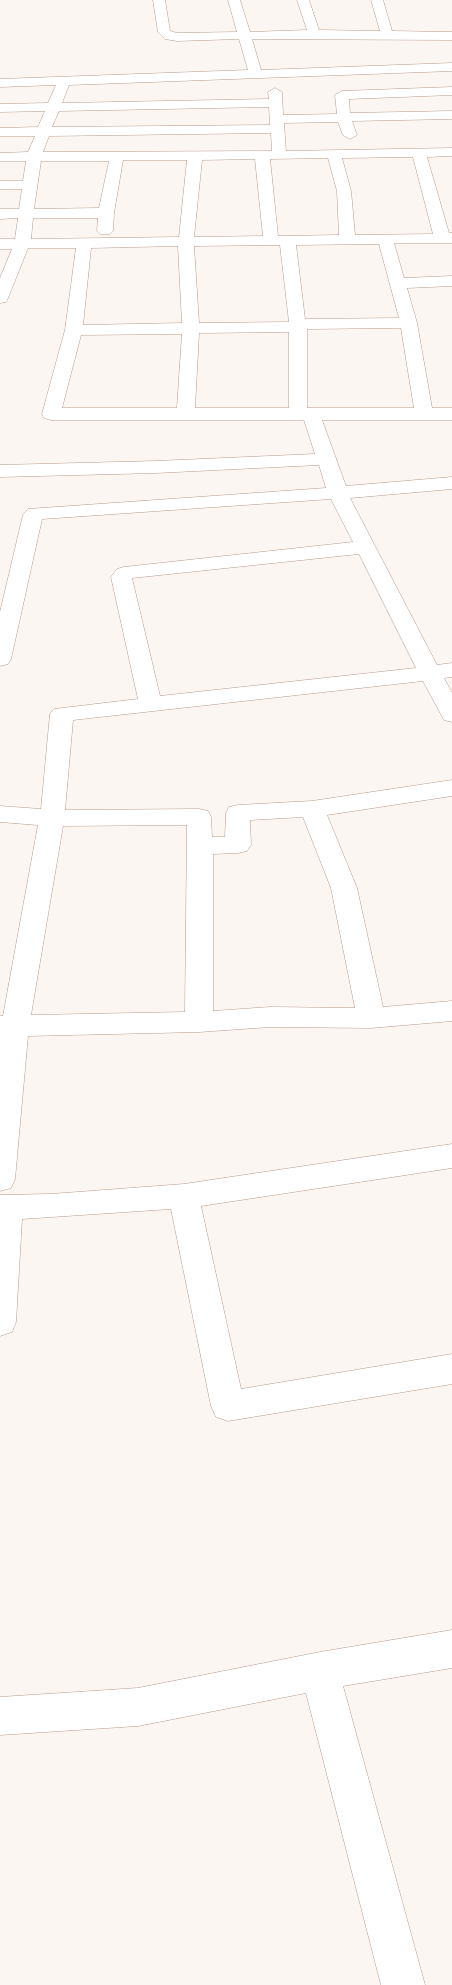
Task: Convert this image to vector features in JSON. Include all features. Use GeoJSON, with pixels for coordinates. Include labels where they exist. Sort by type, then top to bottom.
{"type":"FeatureCollection","features":[{"type":"Feature","properties":{"kind":"street"},"geometry":{"type":"LineString","coordinates":[[159,0],[164,32],[170,36],[314,34],[353,39],[387,35],[452,36]]}},
{"type":"Feature","properties":{"kind":"street"},"geometry":{"type":"LineString","coordinates":[[234,0],[246,35],[256,74]]}},
{"type":"Feature","properties":{"kind":"street"},"geometry":{"type":"LineString","coordinates":[[303,0],[314,34]]}},
{"type":"Feature","properties":{"kind":"street"},"geometry":{"type":"LineString","coordinates":[[377,0],[387,35]]}},
{"type":"Feature","properties":{"kind":"street"},"geometry":{"type":"LineString","coordinates":[[0,83],[256,74],[353,66],[452,67]]}},
{"type":"Feature","properties":{"kind":"street"},"geometry":{"type":"LineString","coordinates":[[0,298],[4,277],[22,244],[34,156],[64,81]]}},
{"type":"Feature","properties":{"kind":"street"},"geometry":{"type":"LineString","coordinates":[[355,154],[344,118],[342,95],[452,91]]}},
{"type":"Feature","properties":{"kind":"street"},"geometry":{"type":"LineString","coordinates":[[0,108],[276,98],[280,155]]}},
{"type":"Feature","properties":{"kind":"street"},"geometry":{"type":"LineString","coordinates":[[0,132],[277,124],[344,118],[422,125],[452,115]]}},
{"type":"Feature","properties":{"kind":"street"},"geometry":{"type":"LineString","coordinates":[[0,244],[447,238],[438,193],[425,153],[422,125]]}},
{"type":"Feature","properties":{"kind":"street"},"geometry":{"type":"LineString","coordinates":[[0,157],[452,152]]}},
{"type":"Feature","properties":{"kind":"street"},"geometry":{"type":"LineString","coordinates":[[334,154],[344,192],[347,239]]}},
{"type":"Feature","properties":{"kind":"street"},"geometry":{"type":"LineString","coordinates":[[262,155],[298,325],[305,414],[326,459],[338,493],[365,547],[441,672],[452,715]]}},
{"type":"Feature","properties":{"kind":"street"},"geometry":{"type":"LineString","coordinates":[[104,242],[106,213],[117,156]]}},
{"type":"Feature","properties":{"kind":"street"},"geometry":{"type":"LineString","coordinates":[[186,413],[191,329],[186,241],[195,156]]}},
{"type":"Feature","properties":{"kind":"street"},"geometry":{"type":"LineString","coordinates":[[0,185],[29,185]]}},
{"type":"Feature","properties":{"kind":"street"},"geometry":{"type":"LineString","coordinates":[[0,214],[106,213]]}},
{"type":"Feature","properties":{"kind":"street"},"geometry":{"type":"LineString","coordinates":[[385,238],[409,323],[424,414]]}},
{"type":"Feature","properties":{"kind":"street"},"geometry":{"type":"LineString","coordinates":[[84,243],[74,330],[51,414],[452,414]]}},
{"type":"Feature","properties":{"kind":"street"},"geometry":{"type":"LineString","coordinates":[[390,256],[408,255]]}},
{"type":"Feature","properties":{"kind":"street"},"geometry":{"type":"LineString","coordinates":[[397,283],[452,281]]}},
{"type":"Feature","properties":{"kind":"street"},"geometry":{"type":"LineString","coordinates":[[74,330],[409,323]]}},
{"type":"Feature","properties":{"kind":"street"},"geometry":{"type":"LineString","coordinates":[[0,471],[326,459]]}},
{"type":"Feature","properties":{"kind":"street"},"geometry":{"type":"LineString","coordinates":[[0,660],[35,513],[338,493],[452,483]]}},
{"type":"Feature","properties":{"kind":"street"},"geometry":{"type":"LineString","coordinates":[[151,705],[121,577],[124,573],[365,547]]}},
{"type":"Feature","properties":{"kind":"street"},"geometry":{"type":"LineString","coordinates":[[0,1322],[8,1026],[52,818],[62,714],[441,672]]}},
{"type":"Feature","properties":{"kind":"street"},"geometry":{"type":"LineString","coordinates":[[200,846],[238,845],[238,813],[312,809],[452,788]]}},
{"type":"Feature","properties":{"kind":"street"},"geometry":{"type":"LineString","coordinates":[[312,809],[344,888],[371,1018]]}},
{"type":"Feature","properties":{"kind":"street"},"geometry":{"type":"LineString","coordinates":[[0,814],[52,818],[199,817],[199,1022]]}},
{"type":"Feature","properties":{"kind":"street"},"geometry":{"type":"LineString","coordinates":[[8,1026],[199,1022],[270,1017],[371,1018],[452,1011]]}},
{"type":"Feature","properties":{"kind":"street"},"geometry":{"type":"LineString","coordinates":[[2,1198],[184,1196],[452,1156]]}},
{"type":"Feature","properties":{"kind":"street"},"geometry":{"type":"LineString","coordinates":[[184,1196],[228,1406],[452,1369]]}},
{"type":"Feature","properties":{"kind":"street"},"geometry":{"type":"LineString","coordinates":[[0,1716],[138,1707],[320,1671],[452,1649]]}},
{"type":"Feature","properties":{"kind":"street"},"geometry":{"type":"LineString","coordinates":[[320,1671],[398,1984]]}}]}
